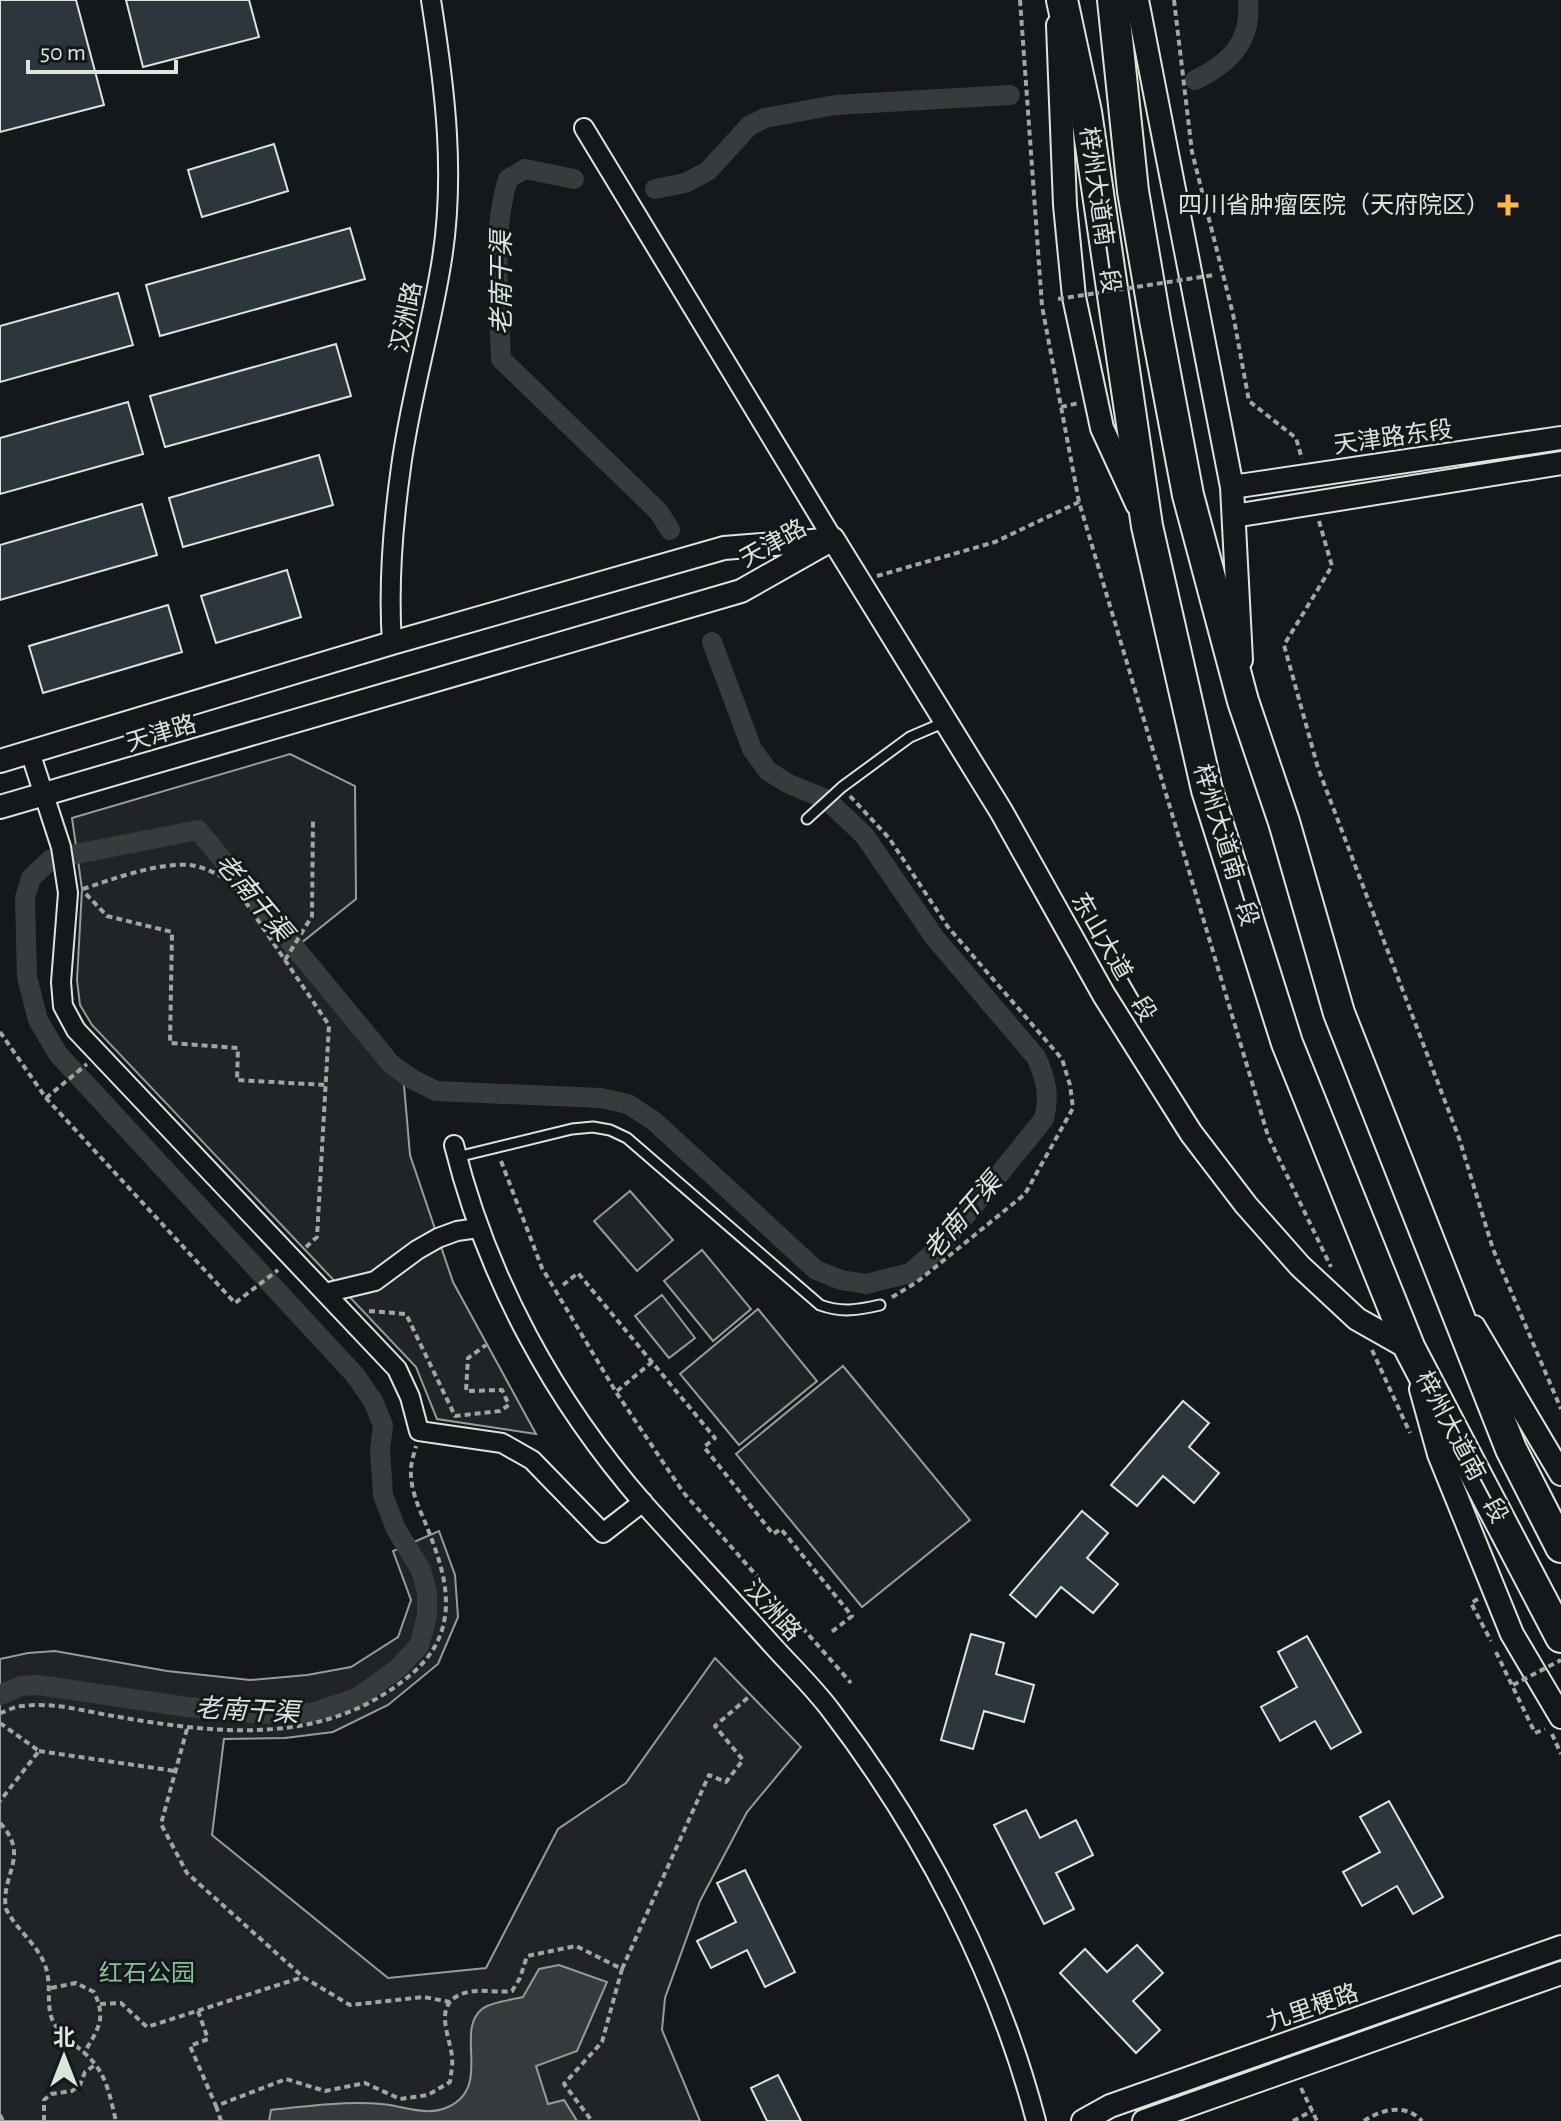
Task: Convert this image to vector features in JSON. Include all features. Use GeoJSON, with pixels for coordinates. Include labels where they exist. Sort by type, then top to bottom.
{"type":"FeatureCollection","features":[{"type":"Feature","properties":{"kind":"highway","name":"梓州大道南一段"},"geometry":{"type":"LineString","coordinates":[[1059,0],[1086,112],[1147,526],[1207,790],[1287,1043],[1410,1349],[1561,1637]]}},
{"type":"Feature","properties":{"kind":"highway","name":"梓州大道南一段"},"geometry":{"type":"LineString","coordinates":[[1113,0],[1133,191],[1155,320],[1188,495],[1243,701],[1284,822],[1339,1013],[1511,1449],[1561,1547]]}},
{"type":"Feature","properties":{"kind":"street","name":"汉洲路"},"geometry":{"type":"LineString","coordinates":[[392,643],[389,605],[401,467],[442,263],[449,153],[431,0]]}},
{"type":"Feature","properties":{"kind":"street"},"geometry":{"type":"LineString","coordinates":[[1137,0],[1232,487],[1243,701]]}},
{"type":"Feature","properties":{"kind":"street"},"geometry":{"type":"LineString","coordinates":[[584,128],[833,539]]}},
{"type":"Feature","properties":{"kind":"street","name":"天津路东段"},"geometry":{"type":"LineString","coordinates":[[1232,487],[1561,438]]}},
{"type":"Feature","properties":{"kind":"street"},"geometry":{"type":"LineString","coordinates":[[1234,516],[1561,463]]}},
{"type":"Feature","properties":{"kind":"street","name":"天津路"},"geometry":{"type":"LineString","coordinates":[[0,761],[392,643],[724,548],[833,539]]}},
{"type":"Feature","properties":{"kind":"street","name":"天津路"},"geometry":{"type":"LineString","coordinates":[[0,807],[741,591],[833,539]]}},
{"type":"Feature","properties":{"kind":"street","name":"东山大道一段"},"geometry":{"type":"LineString","coordinates":[[833,539],[1001,811],[1104,995],[1191,1133],[1246,1205],[1300,1266],[1357,1319],[1410,1349]]}},
{"type":"Feature","properties":{"kind":"street"},"geometry":{"type":"LineString","coordinates":[[30,752],[61,847],[68,893],[61,982],[63,1006],[76,1030],[397,1369],[410,1397],[419,1431],[502,1443],[532,1460],[603,1533],[643,1502]]}},
{"type":"Feature","properties":{"kind":"street","name":"汉洲路"},"geometry":{"type":"LineString","coordinates":[[455,1151],[478,1228],[505,1290],[538,1356],[582,1426],[643,1502],[831,1709],[884,1785],[958,1914],[1001,2016],[1029,2092],[1036,2121]]}},
{"type":"Feature","properties":{"kind":"street"},"geometry":{"type":"LineString","coordinates":[[325,1293],[375,1281],[438,1238],[478,1228]]}},
{"type":"Feature","properties":{"kind":"street"},"geometry":{"type":"LineString","coordinates":[[1444,1277],[1561,1474]]}},
{"type":"Feature","properties":{"kind":"street"},"geometry":{"type":"LineString","coordinates":[[1410,1349],[1439,1454],[1512,1634],[1555,1722]]}},
{"type":"Feature","properties":{"kind":"street","name":"九里梗路"},"geometry":{"type":"LineString","coordinates":[[1083,2121],[1110,2106],[1561,1947]]}},
{"type":"Feature","properties":{"kind":"street"},"geometry":{"type":"LineString","coordinates":[[1144,2121],[1561,1973]]}},
{"type":"Feature","properties":{"kind":"lane"},"geometry":{"type":"LineString","coordinates":[[807,819],[842,787],[910,737],[945,722]]}},
{"type":"Feature","properties":{"kind":"lane"},"geometry":{"type":"LineString","coordinates":[[455,1151],[496,1147],[572,1129],[593,1127],[610,1130],[627,1138],[820,1305],[835,1311],[853,1311],[880,1305]]}},
{"type":"Feature","properties":{"kind":"path"},"geometry":{"type":"LineString","coordinates":[[1174,0],[1192,152],[1233,314],[1249,401],[1296,438],[1306,476]]}},
{"type":"Feature","properties":{"kind":"path"},"geometry":{"type":"LineString","coordinates":[[1058,299],[1214,275]]}},
{"type":"Feature","properties":{"kind":"path"},"geometry":{"type":"LineString","coordinates":[[859,581],[995,542],[1079,502]]}},
{"type":"Feature","properties":{"kind":"path"},"geometry":{"type":"LineString","coordinates":[[1314,503],[1332,566],[1284,645],[1318,768],[1459,1138],[1493,1249],[1561,1409]]}},
{"type":"Feature","properties":{"kind":"path"},"geometry":{"type":"LineString","coordinates":[[842,787],[889,838],[948,927],[1062,1059],[1073,1108],[1025,1194],[917,1282],[880,1305]]}},
{"type":"Feature","properties":{"kind":"path"},"geometry":{"type":"LineString","coordinates":[[285,960],[312,916],[313,819]]}},
{"type":"Feature","properties":{"kind":"path"},"geometry":{"type":"LineString","coordinates":[[317,1237],[326,1085],[329,1025],[232,882],[214,872],[189,865],[156,869],[82,889],[107,916],[172,932],[170,1043],[238,1048],[237,1080],[326,1085]]}},
{"type":"Feature","properties":{"kind":"path"},"geometry":{"type":"LineString","coordinates":[[0,1032],[46,1098],[235,1303],[292,1259]]}},
{"type":"Feature","properties":{"kind":"path"},"geometry":{"type":"LineString","coordinates":[[46,1098],[99,1055]]}},
{"type":"Feature","properties":{"kind":"path"},"geometry":{"type":"LineString","coordinates":[[496,1147],[542,1268],[616,1392],[683,1492],[851,1683]]}},
{"type":"Feature","properties":{"kind":"path"},"geometry":{"type":"LineString","coordinates":[[563,1285],[578,1273],[715,1438],[704,1447],[733,1484],[773,1534],[781,1529],[852,1616],[829,1634]]}},
{"type":"Feature","properties":{"kind":"path"},"geometry":{"type":"LineString","coordinates":[[362,1311],[406,1314],[455,1416],[500,1411],[509,1405],[502,1390],[466,1391],[468,1358],[486,1345]]}},
{"type":"Feature","properties":{"kind":"path"},"geometry":{"type":"LineString","coordinates":[[616,1392],[652,1362]]}},
{"type":"Feature","properties":{"kind":"path"},"geometry":{"type":"LineString","coordinates":[[0,1713],[22,1705],[55,1706],[187,1729],[262,1730],[312,1725],[364,1707],[427,1660],[441,1634],[446,1608],[444,1576],[415,1498],[411,1471],[419,1431]]}},
{"type":"Feature","properties":{"kind":"path"},"geometry":{"type":"LineString","coordinates":[[1555,1722],[1535,1733],[1513,1685],[1561,1660]]}},
{"type":"Feature","properties":{"kind":"path"},"geometry":{"type":"LineString","coordinates":[[592,2121],[564,2084],[602,2042],[622,1969],[709,1775],[726,1782],[743,1760],[715,1726],[751,1695]]}},
{"type":"Feature","properties":{"kind":"path"},"geometry":{"type":"LineString","coordinates":[[0,1723],[39,1751],[175,1771]]}},
{"type":"Feature","properties":{"kind":"path"},"geometry":{"type":"LineString","coordinates":[[187,1729],[161,1824],[187,1873],[303,1977],[350,2005],[424,1997],[450,2002]]}},
{"type":"Feature","properties":{"kind":"path"},"geometry":{"type":"LineString","coordinates":[[0,1801],[39,1751]]}},
{"type":"Feature","properties":{"kind":"path"},"geometry":{"type":"LineString","coordinates":[[0,1823],[10,1833],[13,1843],[2,1892],[5,1907],[44,1964],[51,1988],[49,2005],[52,2021],[96,2064],[109,2088],[116,2121]]}},
{"type":"Feature","properties":{"kind":"path"},"geometry":{"type":"LineString","coordinates":[[216,2106],[286,2079],[325,2091],[365,2083],[400,2099],[428,2095],[450,2082],[453,2061],[444,2023],[450,2002],[459,1995],[471,1991],[512,1991],[527,1956],[576,1946],[622,1969]]}},
{"type":"Feature","properties":{"kind":"path"},"geometry":{"type":"LineString","coordinates":[[100,2004],[121,2003],[147,2027],[303,1977]]}},
{"type":"Feature","properties":{"kind":"path"},"geometry":{"type":"LineString","coordinates":[[51,1988],[76,1983],[94,1992],[100,2004],[101,2023],[84,2053]]}},
{"type":"Feature","properties":{"kind":"path"},"geometry":{"type":"LineString","coordinates":[[198,2011],[208,2039],[190,2046],[221,2121]]}},
{"type":"Feature","properties":{"kind":"path"},"geometry":{"type":"LineString","coordinates":[[44,2121],[44,2100],[51,2094],[72,2091],[80,2085],[85,2072],[96,2064]]}},
{"type":"Feature","properties":{"kind":"path"},"geometry":{"type":"LineString","coordinates":[[1301,2088],[1317,2121]]}},
{"type":"Feature","properties":{"kind":"path"},"geometry":{"type":"LineString","coordinates":[[1364,2121],[1379,2111],[1400,2109],[1422,2121]]}},
{"type":"Feature","properties":{"kind":"path"},"geometry":{"type":"LineString","coordinates":[[1293,2121],[1312,2111]]}},
{"type":"Feature","properties":{"kind":"path"},"geometry":{"type":"LineString","coordinates":[[0,2115],[3,2121]]}},
{"type":"Feature","properties":{"kind":"green space"},"geometry":{"type":"Polygon","coordinates":[[[290,754],[355,786],[356,899],[290,952],[404,1085],[410,1155],[453,1282],[536,1434],[437,1419],[416,1367],[92,1025],[80,1005],[77,980],[82,889],[72,818],[290,754]]]}},
{"type":"Feature","properties":{"kind":"green space"},"geometry":{"type":"Polygon","coordinates":[[[630,1191],[673,1240],[637,1271],[594,1221],[630,1191]]]}},
{"type":"Feature","properties":{"kind":"green space"},"geometry":{"type":"Polygon","coordinates":[[[702,1250],[751,1309],[713,1341],[664,1281],[702,1250]]]}},
{"type":"Feature","properties":{"kind":"green space"},"geometry":{"type":"Polygon","coordinates":[[[662,1295],[695,1338],[669,1358],[635,1316],[662,1295]]]}},
{"type":"Feature","properties":{"kind":"green space"},"geometry":{"type":"Polygon","coordinates":[[[758,1309],[817,1381],[739,1445],[680,1374],[758,1309]]]}},
{"type":"Feature","properties":{"kind":"green space"},"geometry":{"type":"Polygon","coordinates":[[[843,1366],[970,1520],[862,1607],[736,1454],[843,1366]]]}},
{"type":"Feature","properties":{"kind":"green space","name":"红石公园"},"geometry":{"type":"Polygon","coordinates":[[[439,1531],[455,1575],[458,1617],[438,1664],[388,1705],[333,1732],[285,1738],[224,1739],[212,1835],[388,1978],[486,1968],[558,1829],[626,1783],[715,1658],[801,1747],[747,1812],[700,1901],[665,1998],[662,2030],[700,2121],[0,2121],[0,1659],[55,1651],[167,1671],[250,1680],[351,1667],[398,1637],[411,1600],[393,1551],[439,1531]]]}},
{"type":"Feature","properties":{"kind":"shaded area"},"geometry":{"type":"Polygon","coordinates":[[[559,1965],[607,1982],[577,2051],[536,2066],[548,2104],[564,2100],[577,2121],[269,2121],[271,2110],[326,2104],[382,2104],[423,2111],[448,2107],[461,2098],[468,2086],[474,2019],[486,2007],[523,1997],[539,1969],[559,1965]]]}},
{"type":"Feature","properties":{"kind":"building"},"geometry":{"type":"Polygon","coordinates":[[[0,0],[76,0],[104,105],[0,132],[0,0]]]}},
{"type":"Feature","properties":{"kind":"building"},"geometry":{"type":"Polygon","coordinates":[[[126,0],[249,0],[259,37],[143,67],[126,0]]]}},
{"type":"Feature","properties":{"kind":"building"},"geometry":{"type":"Polygon","coordinates":[[[274,144],[288,191],[202,217],[188,170],[274,144]]]}},
{"type":"Feature","properties":{"kind":"building"},"geometry":{"type":"Polygon","coordinates":[[[350,228],[365,279],[160,336],[146,285],[350,228]]]}},
{"type":"Feature","properties":{"kind":"building"},"geometry":{"type":"Polygon","coordinates":[[[118,293],[133,345],[0,382],[0,326],[118,293]]]}},
{"type":"Feature","properties":{"kind":"building"},"geometry":{"type":"Polygon","coordinates":[[[336,344],[351,396],[165,447],[150,396],[336,344]]]}},
{"type":"Feature","properties":{"kind":"building"},"geometry":{"type":"Polygon","coordinates":[[[128,402],[143,454],[0,494],[0,438],[128,402]]]}},
{"type":"Feature","properties":{"kind":"building"},"geometry":{"type":"Polygon","coordinates":[[[319,455],[333,505],[183,547],[169,498],[319,455]]]}},
{"type":"Feature","properties":{"kind":"building"},"geometry":{"type":"Polygon","coordinates":[[[142,504],[157,555],[0,600],[0,545],[142,504]]]}},
{"type":"Feature","properties":{"kind":"building"},"geometry":{"type":"Polygon","coordinates":[[[287,570],[301,617],[216,643],[201,596],[287,570]]]}},
{"type":"Feature","properties":{"kind":"building"},"geometry":{"type":"Polygon","coordinates":[[[168,605],[182,652],[43,693],[29,646],[168,605]]]}},
{"type":"Feature","properties":{"kind":"building"},"geometry":{"type":"Polygon","coordinates":[[[1183,1401],[1209,1423],[1189,1447],[1219,1473],[1194,1503],[1163,1476],[1137,1506],[1111,1485],[1183,1401]]]}},
{"type":"Feature","properties":{"kind":"building"},"geometry":{"type":"Polygon","coordinates":[[[1082,1511],[1108,1533],[1087,1558],[1118,1584],[1093,1613],[1061,1587],[1036,1617],[1010,1595],[1082,1511]]]}},
{"type":"Feature","properties":{"kind":"building"},"geometry":{"type":"Polygon","coordinates":[[[971,1634],[1004,1643],[996,1674],[1034,1685],[1024,1722],[984,1711],[973,1749],[941,1740],[971,1634]]]}},
{"type":"Feature","properties":{"kind":"building"},"geometry":{"type":"Polygon","coordinates":[[[1307,1636],[1361,1732],[1331,1749],[1315,1721],[1280,1741],[1261,1707],[1297,1687],[1278,1652],[1307,1636]]]}},
{"type":"Feature","properties":{"kind":"building"},"geometry":{"type":"Polygon","coordinates":[[[1389,1801],[1443,1897],[1413,1914],[1397,1886],[1362,1906],[1343,1872],[1380,1852],[1360,1817],[1389,1801]]]}},
{"type":"Feature","properties":{"kind":"building"},"geometry":{"type":"Polygon","coordinates":[[[1026,1810],[1040,1838],[1076,1820],[1093,1855],[1056,1873],[1074,1909],[1044,1924],[994,1825],[1026,1810]]]}},
{"type":"Feature","properties":{"kind":"building"},"geometry":{"type":"Polygon","coordinates":[[[745,1870],[795,1972],[765,1987],[747,1950],[711,1968],[697,1941],[736,1922],[717,1883],[745,1870]]]}},
{"type":"Feature","properties":{"kind":"building"},"geometry":{"type":"Polygon","coordinates":[[[1137,1945],[1163,1973],[1133,2001],[1160,2030],[1136,2053],[1060,1973],[1085,1949],[1107,1972],[1137,1945]]]}},
{"type":"Feature","properties":{"kind":"building"},"geometry":{"type":"Polygon","coordinates":[[[778,2075],[801,2121],[767,2121],[751,2088],[778,2075]]]}},
{"type":"Feature","properties":{"kind":"waterway","name":"老南干渠"},"geometry":{"type":"LineString","coordinates":[[1195,80],[1219,66],[1236,49],[1246,28],[1248,0]]}},
{"type":"Feature","properties":{"kind":"waterway","name":"老南干渠"},"geometry":{"type":"LineString","coordinates":[[655,189],[685,183],[708,171],[749,126],[765,118],[835,105],[1010,95]]}},
{"type":"Feature","properties":{"kind":"waterway","name":"老南干渠"},"geometry":{"type":"LineString","coordinates":[[574,179],[525,169],[508,179],[499,222],[498,245],[501,359],[659,512],[670,530]]}},
{"type":"Feature","properties":{"kind":"waterway","name":"老南干渠"},"geometry":{"type":"LineString","coordinates":[[0,1695],[21,1686],[38,1685],[187,1707],[261,1714],[312,1713],[357,1698],[397,1669],[419,1646],[427,1616],[427,1592],[421,1570],[396,1529],[383,1495],[380,1450],[383,1425],[373,1401],[355,1375],[58,1054],[38,1020],[27,977],[25,898],[31,878],[51,859],[198,830],[391,1064],[412,1079],[436,1091],[601,1098],[628,1104],[654,1121],[816,1270],[841,1280],[866,1284],[910,1273],[940,1247],[1044,1119],[1046,1087],[1036,1057],[935,938],[864,835],[826,799],[789,784],[768,771],[752,749],[712,642]]}},
{"type":"Feature","properties":{"kind":"place","name":"四川省肿瘤医院（天府院区）"},"geometry":{"type":"Point","coordinates":[1508,205]}}]}
